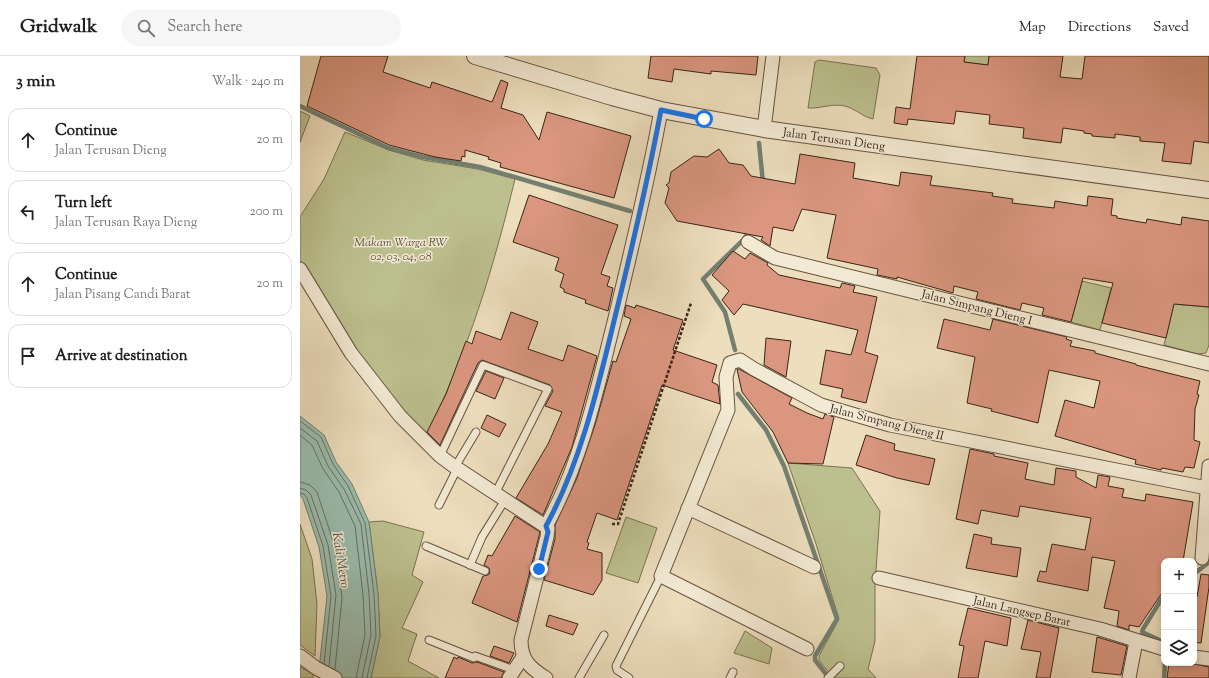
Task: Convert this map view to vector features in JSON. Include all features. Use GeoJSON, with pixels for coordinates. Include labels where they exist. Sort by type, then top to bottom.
{"type":"FeatureCollection","features":[{"type":"Feature","properties":{"kind":"street","name":"Jalan Terusan Dieng"},"geometry":{"type":"LineString","coordinates":[[475,56],[605,95],[661,110],[764,129],[1206,189]]}},
{"type":"Feature","properties":{"kind":"street"},"geometry":{"type":"LineString","coordinates":[[764,129],[773,56]]}},
{"type":"Feature","properties":{"kind":"street"},"geometry":{"type":"LineString","coordinates":[[546,526],[558,503],[578,453],[602,372],[645,191],[661,110]]}},
{"type":"Feature","properties":{"kind":"street","name":"Jalan Simpang Dieng I"},"geometry":{"type":"LineString","coordinates":[[748,242],[775,258],[1209,364]]}},
{"type":"Feature","properties":{"kind":"street"},"geometry":{"type":"LineString","coordinates":[[300,269],[351,352],[400,416],[440,456],[546,526],[548,532],[522,633],[521,647],[523,657],[531,667],[546,678]]}},
{"type":"Feature","properties":{"kind":"street","name":"Jalan Simpang Dieng II"},"geometry":{"type":"LineString","coordinates":[[661,576],[728,410],[726,377],[730,363],[735,360],[740,360],[754,370],[821,405],[849,414],[890,425],[1207,488]]}},
{"type":"Feature","properties":{"kind":"street"},"geometry":{"type":"LineString","coordinates":[[1202,558],[1209,466]]}},
{"type":"Feature","properties":{"kind":"street"},"geometry":{"type":"LineString","coordinates":[[688,508],[814,567]]}},
{"type":"Feature","properties":{"kind":"street"},"geometry":{"type":"LineString","coordinates":[[661,576],[807,649]]}},
{"type":"Feature","properties":{"kind":"street","name":"Jalan Langsep Barat"},"geometry":{"type":"LineString","coordinates":[[879,578],[1117,633],[1161,649]]}},
{"type":"Feature","properties":{"kind":"street"},"geometry":{"type":"LineString","coordinates":[[1129,678],[1136,641]]}},
{"type":"Feature","properties":{"kind":"street"},"geometry":{"type":"LineString","coordinates":[[300,656],[316,668],[335,678]]}},
{"type":"Feature","properties":{"kind":"street"},"geometry":{"type":"LineString","coordinates":[[512,674],[523,657]]}},
{"type":"Feature","properties":{"kind":"street"},"geometry":{"type":"LineString","coordinates":[[1197,657],[1209,659]]}},
{"type":"Feature","properties":{"kind":"lane"},"geometry":{"type":"LineString","coordinates":[[440,456],[483,366],[548,389],[470,565]]}},
{"type":"Feature","properties":{"kind":"lane"},"geometry":{"type":"LineString","coordinates":[[439,505],[456,468],[476,432]]}},
{"type":"Feature","properties":{"kind":"lane"},"geometry":{"type":"LineString","coordinates":[[426,546],[485,571]]}},
{"type":"Feature","properties":{"kind":"lane"},"geometry":{"type":"LineString","coordinates":[[629,678],[617,670],[616,666],[661,576]]}},
{"type":"Feature","properties":{"kind":"lane"},"geometry":{"type":"LineString","coordinates":[[579,678],[604,635]]}},
{"type":"Feature","properties":{"kind":"lane"},"geometry":{"type":"LineString","coordinates":[[429,640],[474,658],[475,656],[512,674]]}},
{"type":"Feature","properties":{"kind":"lane"},"geometry":{"type":"LineString","coordinates":[[831,676],[840,666]]}},
{"type":"Feature","properties":{"kind":"path"},"geometry":{"type":"LineString","coordinates":[[612,524],[618,524],[691,303]]}},
{"type":"Feature","properties":{"kind":"green space"},"geometry":{"type":"Polygon","coordinates":[[[965,56],[989,56],[988,65],[964,62],[965,56]]]}},
{"type":"Feature","properties":{"kind":"green space"},"geometry":{"type":"Polygon","coordinates":[[[819,60],[876,68],[880,75],[873,119],[866,117],[853,109],[840,105],[808,108],[815,62],[819,60]]]}},
{"type":"Feature","properties":{"kind":"green space"},"geometry":{"type":"Polygon","coordinates":[[[300,111],[310,116],[300,142],[300,111]]]}},
{"type":"Feature","properties":{"kind":"green space","name":"Makam Warga RW 02, 03, 04, 08"},"geometry":{"type":"Polygon","coordinates":[[[345,132],[389,150],[423,160],[478,169],[515,179],[489,277],[478,309],[455,372],[427,433],[408,416],[355,353],[300,260],[300,217],[324,179],[345,132]]]}},
{"type":"Feature","properties":{"kind":"green space"},"geometry":{"type":"Polygon","coordinates":[[[1082,281],[1111,288],[1100,330],[1071,322],[1082,281]]]}},
{"type":"Feature","properties":{"kind":"green space"},"geometry":{"type":"Polygon","coordinates":[[[1174,304],[1209,307],[1209,345],[1206,353],[1198,354],[1164,345],[1174,304]]]}},
{"type":"Feature","properties":{"kind":"green space"},"geometry":{"type":"Polygon","coordinates":[[[788,463],[852,468],[880,511],[875,586],[875,641],[868,669],[876,678],[833,678],[819,660],[819,656],[839,619],[816,544],[788,463]]]}},
{"type":"Feature","properties":{"kind":"green space"},"geometry":{"type":"Polygon","coordinates":[[[626,517],[657,528],[638,583],[606,573],[626,517]]]}},
{"type":"Feature","properties":{"kind":"green space"},"geometry":{"type":"Polygon","coordinates":[[[383,521],[424,532],[412,575],[423,582],[402,628],[417,634],[408,661],[439,678],[371,678],[380,636],[378,594],[369,522],[383,521]]]}},
{"type":"Feature","properties":{"kind":"green space"},"geometry":{"type":"Polygon","coordinates":[[[300,524],[312,559],[317,604],[315,656],[300,645],[300,524]]]}},
{"type":"Feature","properties":{"kind":"green space"},"geometry":{"type":"Polygon","coordinates":[[[745,631],[772,648],[769,664],[734,653],[745,631]]]}},
{"type":"Feature","properties":{"kind":"green space"},"geometry":{"type":"Polygon","coordinates":[[[300,667],[313,674],[313,678],[300,678],[300,667]]]}},
{"type":"Feature","properties":{"kind":"water","name":"Kali Metro"},"geometry":{"type":"Polygon","coordinates":[[[300,416],[324,435],[336,462],[352,484],[369,522],[378,594],[380,636],[371,678],[318,678],[327,596],[319,547],[303,499],[300,495],[300,416]]]}},
{"type":"Feature","properties":{"kind":"building"},"geometry":{"type":"Polygon","coordinates":[[[321,56],[388,56],[383,72],[430,88],[432,82],[492,102],[501,80],[508,83],[501,108],[523,115],[539,140],[547,112],[631,136],[614,198],[500,167],[501,163],[488,159],[489,157],[465,150],[465,157],[462,156],[461,161],[435,157],[389,145],[307,106],[321,56]]]}},
{"type":"Feature","properties":{"kind":"building"},"geometry":{"type":"Polygon","coordinates":[[[651,56],[758,56],[756,75],[711,71],[711,74],[674,69],[672,82],[648,78],[651,56]]]}},
{"type":"Feature","properties":{"kind":"building"},"geometry":{"type":"Polygon","coordinates":[[[917,56],[965,56],[964,62],[988,65],[989,56],[1063,56],[1060,77],[1082,79],[1085,56],[1209,56],[1209,143],[1194,141],[1191,164],[1162,161],[1165,143],[1140,141],[1140,137],[1115,134],[1115,138],[1092,136],[1092,134],[1084,133],[1084,131],[1063,128],[1061,143],[1023,138],[1024,128],[989,124],[990,115],[956,111],[954,124],[908,119],[907,125],[894,123],[896,107],[910,109],[917,56]]]}},
{"type":"Feature","properties":{"kind":"building"},"geometry":{"type":"Polygon","coordinates":[[[719,149],[729,163],[743,165],[751,176],[795,184],[800,154],[855,163],[853,178],[899,186],[901,172],[932,176],[930,185],[993,193],[992,196],[1013,199],[1012,203],[1054,208],[1055,201],[1087,206],[1088,196],[1113,199],[1111,215],[1117,216],[1117,218],[1146,223],[1147,219],[1181,225],[1182,217],[1209,221],[1209,307],[1174,304],[1166,338],[1102,323],[1113,283],[1083,278],[1071,322],[1042,315],[1044,308],[1022,303],[1020,310],[976,299],[978,292],[954,286],[953,293],[897,277],[897,279],[877,275],[878,269],[827,258],[836,215],[802,209],[793,231],[773,227],[770,246],[761,240],[763,237],[677,221],[665,203],[669,188],[666,185],[669,183],[671,172],[694,156],[707,157],[719,149]]]}},
{"type":"Feature","properties":{"kind":"building"},"geometry":{"type":"Polygon","coordinates":[[[529,195],[618,225],[601,274],[610,277],[607,286],[613,288],[608,311],[585,303],[586,300],[564,292],[564,289],[560,287],[564,274],[555,270],[559,258],[513,242],[529,195]]]}},
{"type":"Feature","properties":{"kind":"building"},"geometry":{"type":"Polygon","coordinates":[[[733,251],[745,259],[750,253],[768,263],[767,265],[779,275],[840,288],[842,283],[855,286],[853,292],[877,297],[865,352],[878,356],[866,403],[841,397],[843,389],[820,384],[826,350],[851,355],[858,330],[743,304],[734,315],[722,300],[729,291],[712,275],[733,251]]]}},
{"type":"Feature","properties":{"kind":"building"},"geometry":{"type":"Polygon","coordinates":[[[626,305],[635,308],[636,305],[683,320],[673,350],[717,365],[712,382],[718,385],[720,404],[662,385],[617,520],[597,513],[587,542],[589,543],[587,549],[602,553],[602,580],[593,595],[544,580],[555,539],[555,525],[577,478],[595,425],[613,361],[616,362],[631,319],[624,316],[626,305]]]}},
{"type":"Feature","properties":{"kind":"building"},"geometry":{"type":"Polygon","coordinates":[[[511,312],[538,322],[528,349],[563,361],[568,345],[597,356],[572,447],[543,515],[516,498],[548,444],[562,412],[545,406],[553,391],[550,385],[482,360],[478,363],[440,445],[427,432],[446,394],[466,341],[472,344],[476,331],[501,340],[511,312]]]}},
{"type":"Feature","properties":{"kind":"building"},"geometry":{"type":"Polygon","coordinates":[[[944,319],[990,330],[993,319],[1067,337],[1066,339],[1072,341],[1070,346],[1095,351],[1095,353],[1136,365],[1200,381],[1197,394],[1199,395],[1195,409],[1194,440],[1200,442],[1194,468],[1185,467],[1183,472],[1162,468],[1161,470],[1135,464],[1136,460],[1055,436],[1065,400],[1094,408],[1100,381],[1049,370],[1038,423],[967,403],[975,357],[937,348],[944,319]]]}},
{"type":"Feature","properties":{"kind":"building"},"geometry":{"type":"Polygon","coordinates":[[[766,338],[791,341],[786,377],[764,365],[766,338]]]}},
{"type":"Feature","properties":{"kind":"building"},"geometry":{"type":"Polygon","coordinates":[[[737,369],[792,398],[789,404],[807,413],[823,419],[825,414],[834,417],[823,464],[788,463],[773,432],[742,392],[737,369]]]}},
{"type":"Feature","properties":{"kind":"building"},"geometry":{"type":"Polygon","coordinates":[[[486,371],[504,378],[495,399],[476,391],[486,371]]]}},
{"type":"Feature","properties":{"kind":"building"},"geometry":{"type":"Polygon","coordinates":[[[487,415],[506,424],[499,437],[481,428],[487,415]]]}},
{"type":"Feature","properties":{"kind":"building"},"geometry":{"type":"Polygon","coordinates":[[[866,435],[895,444],[894,450],[935,459],[929,485],[897,478],[856,465],[866,435]]]}},
{"type":"Feature","properties":{"kind":"building"},"geometry":{"type":"Polygon","coordinates":[[[970,449],[1028,463],[1025,479],[1054,485],[1056,468],[1076,471],[1076,477],[1096,488],[1098,475],[1110,477],[1108,486],[1124,489],[1122,497],[1145,501],[1146,494],[1193,502],[1184,558],[1161,558],[1161,594],[1139,627],[1129,625],[1129,630],[1117,626],[1119,611],[1104,608],[1115,561],[1092,557],[1088,591],[1037,581],[1040,571],[1046,572],[1052,544],[1085,550],[1091,518],[1020,506],[1018,517],[981,510],[978,524],[956,519],[970,449]]]}},
{"type":"Feature","properties":{"kind":"building"},"geometry":{"type":"Polygon","coordinates":[[[515,516],[540,532],[517,622],[472,603],[483,576],[490,573],[489,568],[484,565],[488,555],[492,556],[515,516]]]}},
{"type":"Feature","properties":{"kind":"building"},"geometry":{"type":"Polygon","coordinates":[[[974,534],[992,538],[991,544],[1021,548],[1017,577],[966,568],[974,534]]]}},
{"type":"Feature","properties":{"kind":"building"},"geometry":{"type":"Polygon","coordinates":[[[1201,574],[1209,575],[1209,587],[1201,643],[1197,642],[1197,597],[1201,574]]]}},
{"type":"Feature","properties":{"kind":"building"},"geometry":{"type":"Polygon","coordinates":[[[968,608],[1011,618],[1007,646],[985,641],[978,678],[958,678],[964,646],[959,645],[968,608]]]}},
{"type":"Feature","properties":{"kind":"building"},"geometry":{"type":"Polygon","coordinates":[[[549,615],[578,624],[573,635],[546,626],[549,615]]]}},
{"type":"Feature","properties":{"kind":"building"},"geometry":{"type":"Polygon","coordinates":[[[1028,620],[1059,628],[1050,678],[1036,678],[1041,652],[1021,649],[1028,620]]]}},
{"type":"Feature","properties":{"kind":"building"},"geometry":{"type":"Polygon","coordinates":[[[1097,637],[1127,646],[1121,675],[1092,672],[1097,637]]]}},
{"type":"Feature","properties":{"kind":"building"},"geometry":{"type":"Polygon","coordinates":[[[494,646],[514,653],[509,663],[490,656],[494,646]]]}},
{"type":"Feature","properties":{"kind":"building"},"geometry":{"type":"Polygon","coordinates":[[[454,657],[457,659],[458,657],[472,663],[477,662],[504,672],[501,678],[445,678],[454,657]]]}},
{"type":"Feature","properties":{"kind":"building"},"geometry":{"type":"Polygon","coordinates":[[[1197,665],[1209,667],[1209,678],[1167,678],[1169,666],[1197,666],[1197,665]]]}},
{"type":"Feature","properties":{"kind":"waterway"},"geometry":{"type":"LineString","coordinates":[[300,106],[388,148],[423,157],[480,167],[630,211]]}},
{"type":"Feature","properties":{"kind":"waterway"},"geometry":{"type":"LineString","coordinates":[[759,143],[763,183]]}},
{"type":"Feature","properties":{"kind":"waterway"},"geometry":{"type":"LineString","coordinates":[[735,350],[725,312],[703,279],[744,239],[750,230]]}},
{"type":"Feature","properties":{"kind":"waterway"},"geometry":{"type":"LineString","coordinates":[[738,394],[766,430],[784,466],[837,619],[815,656],[815,660],[829,678]]}},
{"type":"Feature","properties":{"kind":"waterway"},"geometry":{"type":"LineString","coordinates":[[1197,572],[1209,562]]}},
{"type":"Feature","properties":{"kind":"waterway"},"geometry":{"type":"LineString","coordinates":[[1161,600],[1142,632],[1161,641]]}},
{"type":"Feature","properties":{"kind":"waterway"},"geometry":{"type":"LineString","coordinates":[[1164,678],[1165,666]]}},
{"type":"Feature","properties":{"kind":"route"},"geometry":{"type":"LineString","coordinates":[[539,569],[548,532],[546,526],[558,503],[578,453],[602,372],[645,191],[661,110],[704,119]]}}]}
